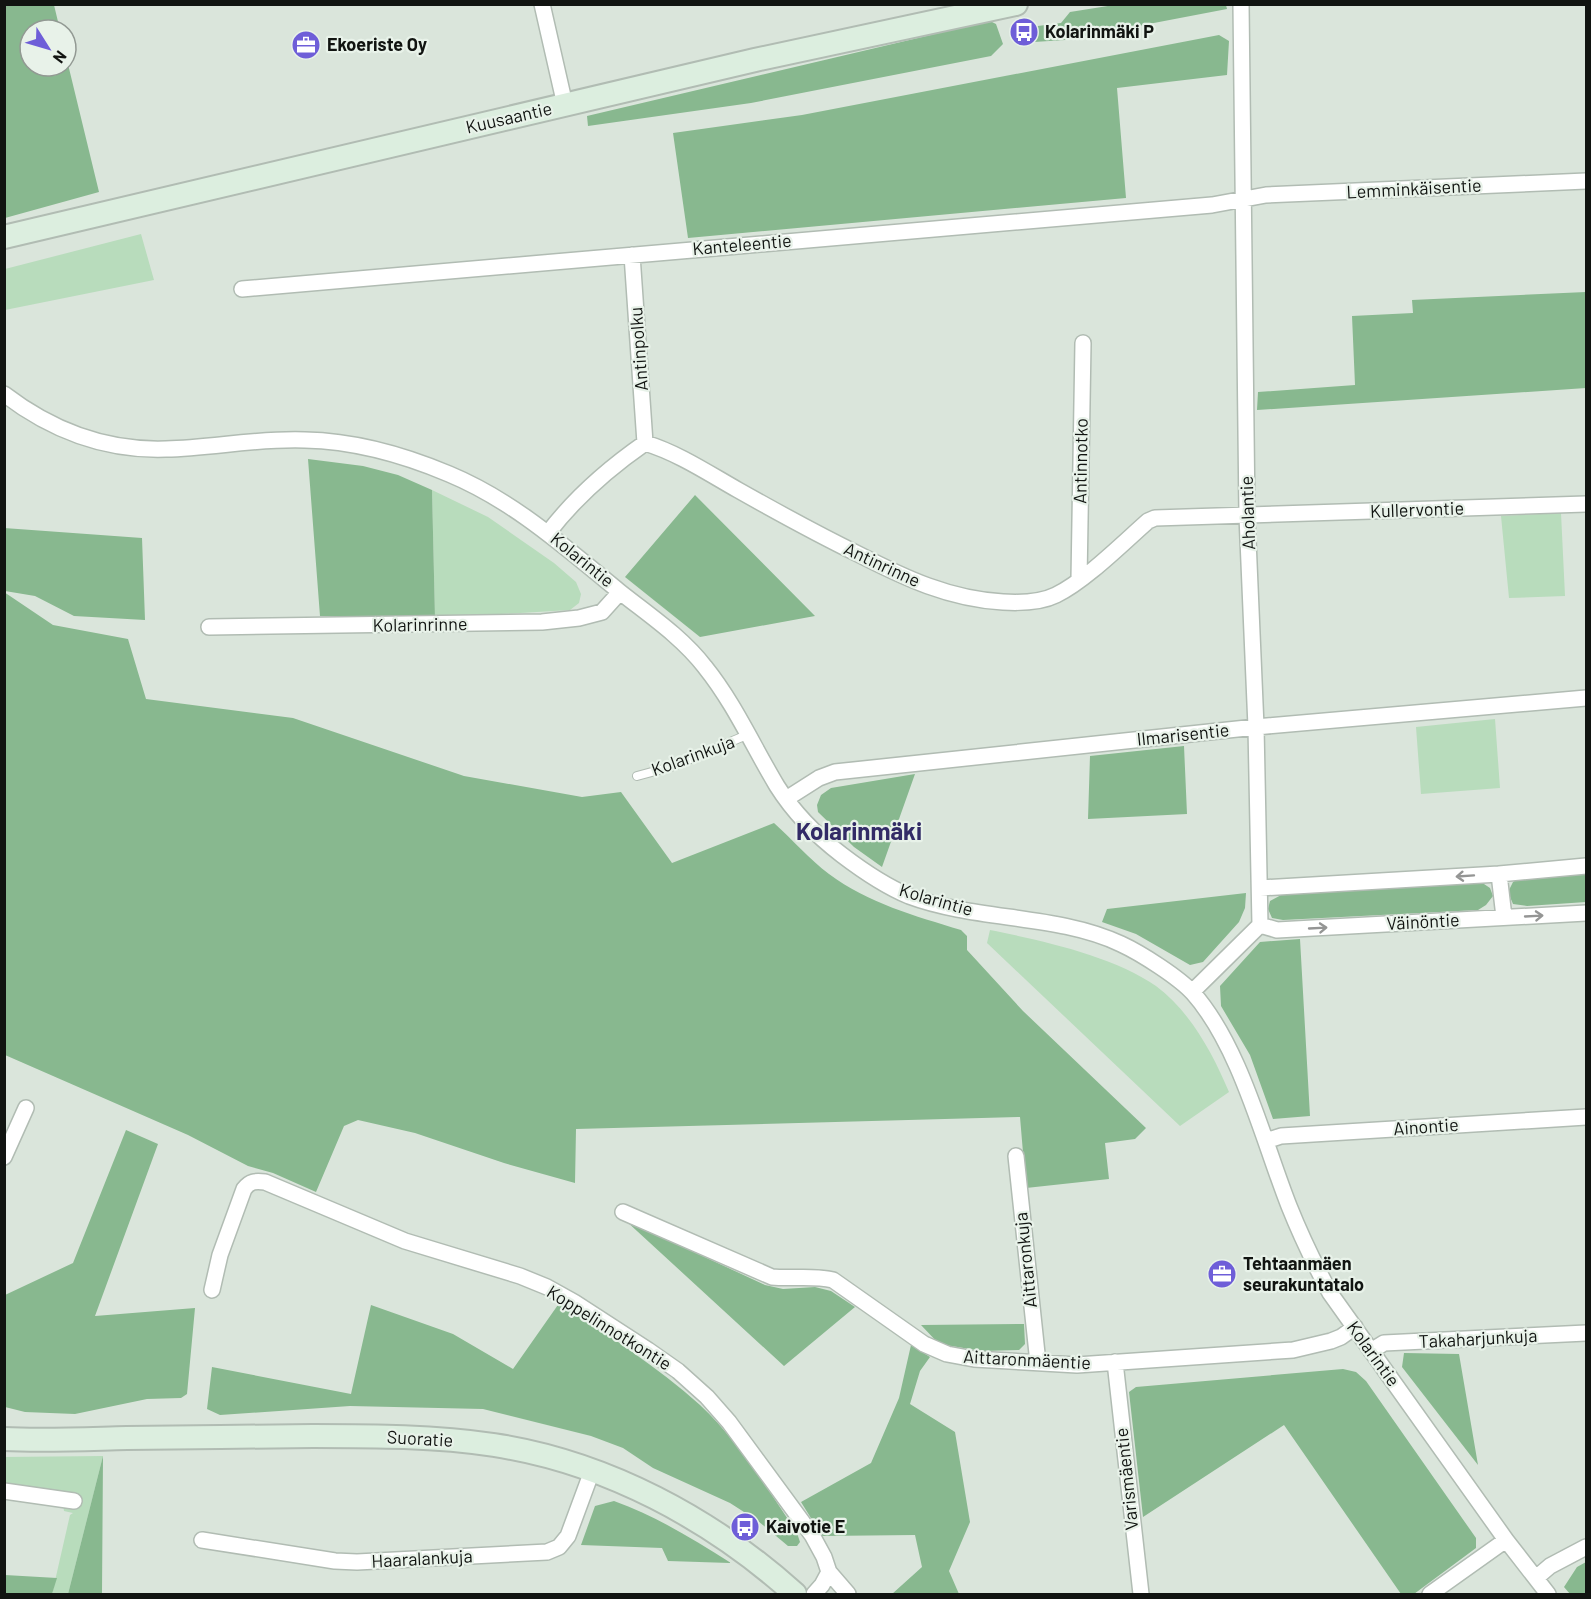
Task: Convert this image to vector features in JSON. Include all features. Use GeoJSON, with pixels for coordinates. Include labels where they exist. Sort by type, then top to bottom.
{"type":"FeatureCollection","features":[{"type":"Feature","properties":{"kind":"main road","name":"Kuusaantie"},"geometry":{"type":"LineString","coordinates":[[4,237],[755,60],[1016,4]]}},
{"type":"Feature","properties":{"kind":"main road","name":"Suoratie"},"geometry":{"type":"LineString","coordinates":[[4,1439],[336,1436],[429,1438],[496,1445],[529,1452],[592,1471],[652,1497],[710,1528],[756,1560],[795,1594]]}},
{"type":"Feature","properties":{"kind":"street"},"geometry":{"type":"LineString","coordinates":[[542,4],[565,105]]}},
{"type":"Feature","properties":{"kind":"street","name":"Aholantie"},"geometry":{"type":"LineString","coordinates":[[1241,4],[1247,516],[1256,727],[1260,925]]}},
{"type":"Feature","properties":{"kind":"street","name":"Lemminkäisentie"},"geometry":{"type":"LineString","coordinates":[[1243,200],[1266,195],[1587,181]]}},
{"type":"Feature","properties":{"kind":"street","name":"Kanteleentie"},"geometry":{"type":"LineString","coordinates":[[242,289],[1212,205],[1243,200]]}},
{"type":"Feature","properties":{"kind":"street","name":"Antinpolku"},"geometry":{"type":"LineString","coordinates":[[632,255],[645,443]]}},
{"type":"Feature","properties":{"kind":"street","name":"Antinnotko"},"geometry":{"type":"LineString","coordinates":[[1079,580],[1083,343]]}},
{"type":"Feature","properties":{"kind":"street","name":"Kolarintie"},"geometry":{"type":"LineString","coordinates":[[4,394],[33,414],[63,430],[84,438],[128,447],[165,449],[259,441],[305,440],[340,443],[422,464],[474,486],[501,500],[548,533],[692,652],[719,687],[786,799],[819,836],[877,880],[908,895],[942,906],[1073,928],[1119,942],[1163,968],[1192,992],[1211,1018],[1237,1066],[1289,1205],[1311,1258],[1330,1293],[1506,1540],[1548,1594]]}},
{"type":"Feature","properties":{"kind":"street"},"geometry":{"type":"LineString","coordinates":[[548,533],[560,517],[589,488],[645,443]]}},
{"type":"Feature","properties":{"kind":"street","name":"Antinrinne"},"geometry":{"type":"LineString","coordinates":[[645,443],[688,461],[807,529],[903,577],[935,590],[964,598],[1019,603],[1037,601],[1056,595],[1079,580],[1148,521],[1155,518],[1247,516]]}},
{"type":"Feature","properties":{"kind":"street","name":"Kullervontie"},"geometry":{"type":"LineString","coordinates":[[1247,516],[1587,504]]}},
{"type":"Feature","properties":{"kind":"street","name":"Kolarinrinne"},"geometry":{"type":"LineString","coordinates":[[209,627],[542,622],[579,618],[602,612],[620,592]]}},
{"type":"Feature","properties":{"kind":"street","name":"Ilmarisentie"},"geometry":{"type":"LineString","coordinates":[[786,799],[819,778],[835,772],[1256,727],[1587,698]]}},
{"type":"Feature","properties":{"kind":"street"},"geometry":{"type":"LineString","coordinates":[[1260,888],[1499,874],[1587,866]]}},
{"type":"Feature","properties":{"kind":"street"},"geometry":{"type":"LineString","coordinates":[[1499,874],[1504,917]]}},
{"type":"Feature","properties":{"kind":"street","name":"Väinöntie"},"geometry":{"type":"LineString","coordinates":[[1260,925],[1277,930],[1587,913]]}},
{"type":"Feature","properties":{"kind":"street"},"geometry":{"type":"LineString","coordinates":[[1192,992],[1260,925]]}},
{"type":"Feature","properties":{"kind":"street"},"geometry":{"type":"LineString","coordinates":[[4,1157],[26,1108]]}},
{"type":"Feature","properties":{"kind":"street","name":"Ainontie"},"geometry":{"type":"LineString","coordinates":[[1266,1141],[1281,1136],[1587,1117]]}},
{"type":"Feature","properties":{"kind":"street","name":"Aittaronkuja"},"geometry":{"type":"LineString","coordinates":[[1016,1156],[1038,1364]]}},
{"type":"Feature","properties":{"kind":"street","name":"Koppelinnotkontie"},"geometry":{"type":"LineString","coordinates":[[212,1290],[220,1255],[244,1189],[252,1181],[265,1182],[405,1241],[520,1276],[547,1287],[639,1344],[678,1371],[706,1397],[729,1422],[812,1534],[829,1572]]}},
{"type":"Feature","properties":{"kind":"street","name":"Aittaronmäentie"},"geometry":{"type":"LineString","coordinates":[[623,1212],[772,1277],[786,1279],[822,1277],[833,1281],[854,1293],[911,1335],[947,1354],[974,1359],[1077,1365],[1293,1350],[1331,1341],[1355,1327]]}},
{"type":"Feature","properties":{"kind":"street","name":"Takaharjunkuja"},"geometry":{"type":"LineString","coordinates":[[1371,1351],[1384,1343],[1587,1333]]}},
{"type":"Feature","properties":{"kind":"street","name":"Varismäentie"},"geometry":{"type":"LineString","coordinates":[[1115,1362],[1141,1594]]}},
{"type":"Feature","properties":{"kind":"street","name":"Haaralankuja"},"geometry":{"type":"LineString","coordinates":[[202,1539],[336,1561],[357,1562],[547,1552],[559,1547],[568,1536],[592,1471]]}},
{"type":"Feature","properties":{"kind":"street"},"geometry":{"type":"LineString","coordinates":[[4,1491],[74,1501]]}},
{"type":"Feature","properties":{"kind":"street"},"geometry":{"type":"LineString","coordinates":[[1430,1594],[1506,1540]]}},
{"type":"Feature","properties":{"kind":"street"},"geometry":{"type":"LineString","coordinates":[[1536,1578],[1550,1566],[1587,1547]]}},
{"type":"Feature","properties":{"kind":"street"},"geometry":{"type":"LineString","coordinates":[[814,1594],[829,1572],[848,1594]]}},
{"type":"Feature","properties":{"kind":"lane","name":"Kolarinkuja"},"geometry":{"type":"LineString","coordinates":[[637,776],[674,766],[749,734]]}},
{"type":"Feature","properties":{"kind":"green space"},"geometry":{"type":"Polygon","coordinates":[[[5,4],[54,5],[57,18],[18,18],[18,78],[71,78],[99,192],[5,218],[5,4]]]}},
{"type":"Feature","properties":{"kind":"green space"},"geometry":{"type":"Polygon","coordinates":[[[1114,5],[1226,5],[1227,9],[1065,40],[1034,42],[1030,27],[1061,23],[1070,12],[1114,5]]]}},
{"type":"Feature","properties":{"kind":"green space"},"geometry":{"type":"Polygon","coordinates":[[[990,21],[996,24],[1003,44],[991,56],[751,103],[588,126],[587,116],[990,21]]]}},
{"type":"Feature","properties":{"kind":"green space"},"geometry":{"type":"Polygon","coordinates":[[[1219,35],[1229,41],[1227,75],[1117,88],[1126,198],[688,238],[673,133],[802,115],[1219,35]]]}},
{"type":"Feature","properties":{"kind":"green space"},"geometry":{"type":"Polygon","coordinates":[[[141,234],[154,280],[5,310],[5,269],[141,234]]]}},
{"type":"Feature","properties":{"kind":"green space"},"geometry":{"type":"Polygon","coordinates":[[[1586,292],[1586,388],[1257,410],[1258,392],[1355,385],[1352,316],[1413,313],[1412,300],[1586,292]]]}},
{"type":"Feature","properties":{"kind":"green space"},"geometry":{"type":"Polygon","coordinates":[[[308,459],[363,466],[398,475],[432,490],[435,618],[320,616],[308,459]]]}},
{"type":"Feature","properties":{"kind":"green space"},"geometry":{"type":"Polygon","coordinates":[[[432,490],[488,517],[554,563],[576,582],[581,594],[579,603],[570,610],[435,618],[432,490]]]}},
{"type":"Feature","properties":{"kind":"green space"},"geometry":{"type":"Polygon","coordinates":[[[695,495],[815,616],[700,637],[625,577],[695,495]]]}},
{"type":"Feature","properties":{"kind":"green space"},"geometry":{"type":"Polygon","coordinates":[[[1561,513],[1565,596],[1509,598],[1501,516],[1561,513]]]}},
{"type":"Feature","properties":{"kind":"green space"},"geometry":{"type":"Polygon","coordinates":[[[4,528],[142,538],[145,620],[74,616],[35,596],[5,591],[4,528]]]}},
{"type":"Feature","properties":{"kind":"green space"},"geometry":{"type":"Polygon","coordinates":[[[4,592],[53,625],[128,639],[146,699],[293,718],[464,776],[582,797],[621,792],[672,863],[774,823],[815,862],[844,884],[892,908],[961,930],[967,936],[967,950],[1023,1011],[1146,1128],[1135,1139],[1105,1143],[1109,1179],[1026,1188],[1020,1117],[576,1129],[575,1183],[504,1163],[415,1133],[358,1120],[344,1126],[316,1192],[273,1173],[248,1166],[188,1135],[5,1055],[4,592]]]}},
{"type":"Feature","properties":{"kind":"green space"},"geometry":{"type":"Polygon","coordinates":[[[1495,719],[1500,788],[1421,794],[1416,727],[1495,719]]]}},
{"type":"Feature","properties":{"kind":"green space"},"geometry":{"type":"Polygon","coordinates":[[[1184,746],[1187,814],[1088,819],[1090,756],[1184,746]]]}},
{"type":"Feature","properties":{"kind":"green space"},"geometry":{"type":"Polygon","coordinates":[[[915,774],[882,867],[854,847],[818,812],[817,805],[821,795],[831,788],[915,774]]]}},
{"type":"Feature","properties":{"kind":"green space"},"geometry":{"type":"Polygon","coordinates":[[[1586,871],[1586,902],[1527,906],[1513,904],[1508,892],[1513,882],[1522,876],[1586,871]]]}},
{"type":"Feature","properties":{"kind":"green space"},"geometry":{"type":"Polygon","coordinates":[[[1481,882],[1490,888],[1493,896],[1486,905],[1478,910],[1283,920],[1272,918],[1268,909],[1270,901],[1283,894],[1481,882]]]}},
{"type":"Feature","properties":{"kind":"green space"},"geometry":{"type":"Polygon","coordinates":[[[1246,893],[1245,908],[1239,922],[1203,962],[1190,965],[1136,934],[1102,922],[1107,909],[1246,893]]]}},
{"type":"Feature","properties":{"kind":"green space"},"geometry":{"type":"Polygon","coordinates":[[[990,930],[1076,950],[1139,975],[1156,986],[1180,1008],[1199,1034],[1229,1092],[1180,1126],[987,943],[990,930]]]}},
{"type":"Feature","properties":{"kind":"green space"},"geometry":{"type":"Polygon","coordinates":[[[1300,939],[1310,1116],[1273,1119],[1250,1055],[1221,1006],[1220,986],[1260,942],[1300,939]]]}},
{"type":"Feature","properties":{"kind":"green space"},"geometry":{"type":"Polygon","coordinates":[[[126,1130],[158,1144],[95,1316],[195,1308],[187,1394],[181,1398],[147,1399],[75,1414],[25,1412],[5,1407],[5,1295],[73,1263],[126,1130]]]}},
{"type":"Feature","properties":{"kind":"green space"},"geometry":{"type":"Polygon","coordinates":[[[625,1220],[765,1285],[783,1289],[815,1287],[831,1291],[855,1307],[784,1366],[625,1220]]]}},
{"type":"Feature","properties":{"kind":"green space"},"geometry":{"type":"Polygon","coordinates":[[[560,1302],[667,1378],[714,1419],[752,1466],[797,1533],[800,1542],[797,1546],[788,1546],[758,1521],[730,1503],[653,1468],[623,1448],[591,1436],[483,1409],[350,1406],[220,1415],[207,1409],[212,1367],[351,1394],[371,1305],[453,1334],[513,1369],[560,1302]]]}},
{"type":"Feature","properties":{"kind":"green space"},"geometry":{"type":"Polygon","coordinates":[[[1024,1324],[1025,1344],[1019,1350],[982,1351],[939,1344],[921,1325],[1024,1324]]]}},
{"type":"Feature","properties":{"kind":"green space"},"geometry":{"type":"Polygon","coordinates":[[[911,1345],[930,1357],[920,1371],[910,1404],[955,1432],[970,1522],[949,1571],[959,1594],[892,1594],[922,1567],[915,1535],[822,1536],[801,1502],[871,1463],[899,1398],[911,1345]]]}},
{"type":"Feature","properties":{"kind":"green space"},"geometry":{"type":"Polygon","coordinates":[[[1404,1353],[1459,1354],[1478,1465],[1402,1367],[1404,1353]]]}},
{"type":"Feature","properties":{"kind":"green space"},"geometry":{"type":"Polygon","coordinates":[[[1343,1369],[1356,1372],[1366,1381],[1476,1538],[1476,1548],[1414,1594],[1401,1594],[1284,1425],[1143,1517],[1129,1392],[1136,1387],[1343,1369]]]}},
{"type":"Feature","properties":{"kind":"green space"},"geometry":{"type":"Polygon","coordinates":[[[103,1456],[68,1594],[52,1594],[70,1515],[73,1513],[64,1511],[61,1492],[5,1483],[4,1457],[103,1456]]]}},
{"type":"Feature","properties":{"kind":"green space"},"geometry":{"type":"Polygon","coordinates":[[[103,1456],[102,1594],[68,1594],[103,1456]]]}},
{"type":"Feature","properties":{"kind":"green space"},"geometry":{"type":"Polygon","coordinates":[[[614,1501],[659,1521],[731,1563],[668,1561],[662,1548],[581,1545],[595,1506],[614,1501]]]}},
{"type":"Feature","properties":{"kind":"green space"},"geometry":{"type":"Polygon","coordinates":[[[1586,1562],[1586,1594],[1570,1594],[1564,1587],[1577,1567],[1586,1562]]]}},
{"type":"Feature","properties":{"kind":"green space"},"geometry":{"type":"Polygon","coordinates":[[[4,1575],[57,1578],[52,1594],[5,1594],[4,1575]]]}},
{"type":"Feature","properties":{"kind":"place","name":"Kolarinmäki P"},"geometry":{"type":"Point","coordinates":[1024,32]}},
{"type":"Feature","properties":{"kind":"place","name":"Ekoeriste Oy"},"geometry":{"type":"Point","coordinates":[306,45]}},
{"type":"Feature","properties":{"kind":"place","name":"Tehtaanmäen seurakuntatalo"},"geometry":{"type":"Point","coordinates":[1222,1274]}},
{"type":"Feature","properties":{"kind":"place","name":"Kaivotie E"},"geometry":{"type":"Point","coordinates":[745,1527]}},
{"type":"Feature","properties":{"kind":"district","name":"Kolarinmäki"},"geometry":{"type":"Point","coordinates":[859,832]}}]}
